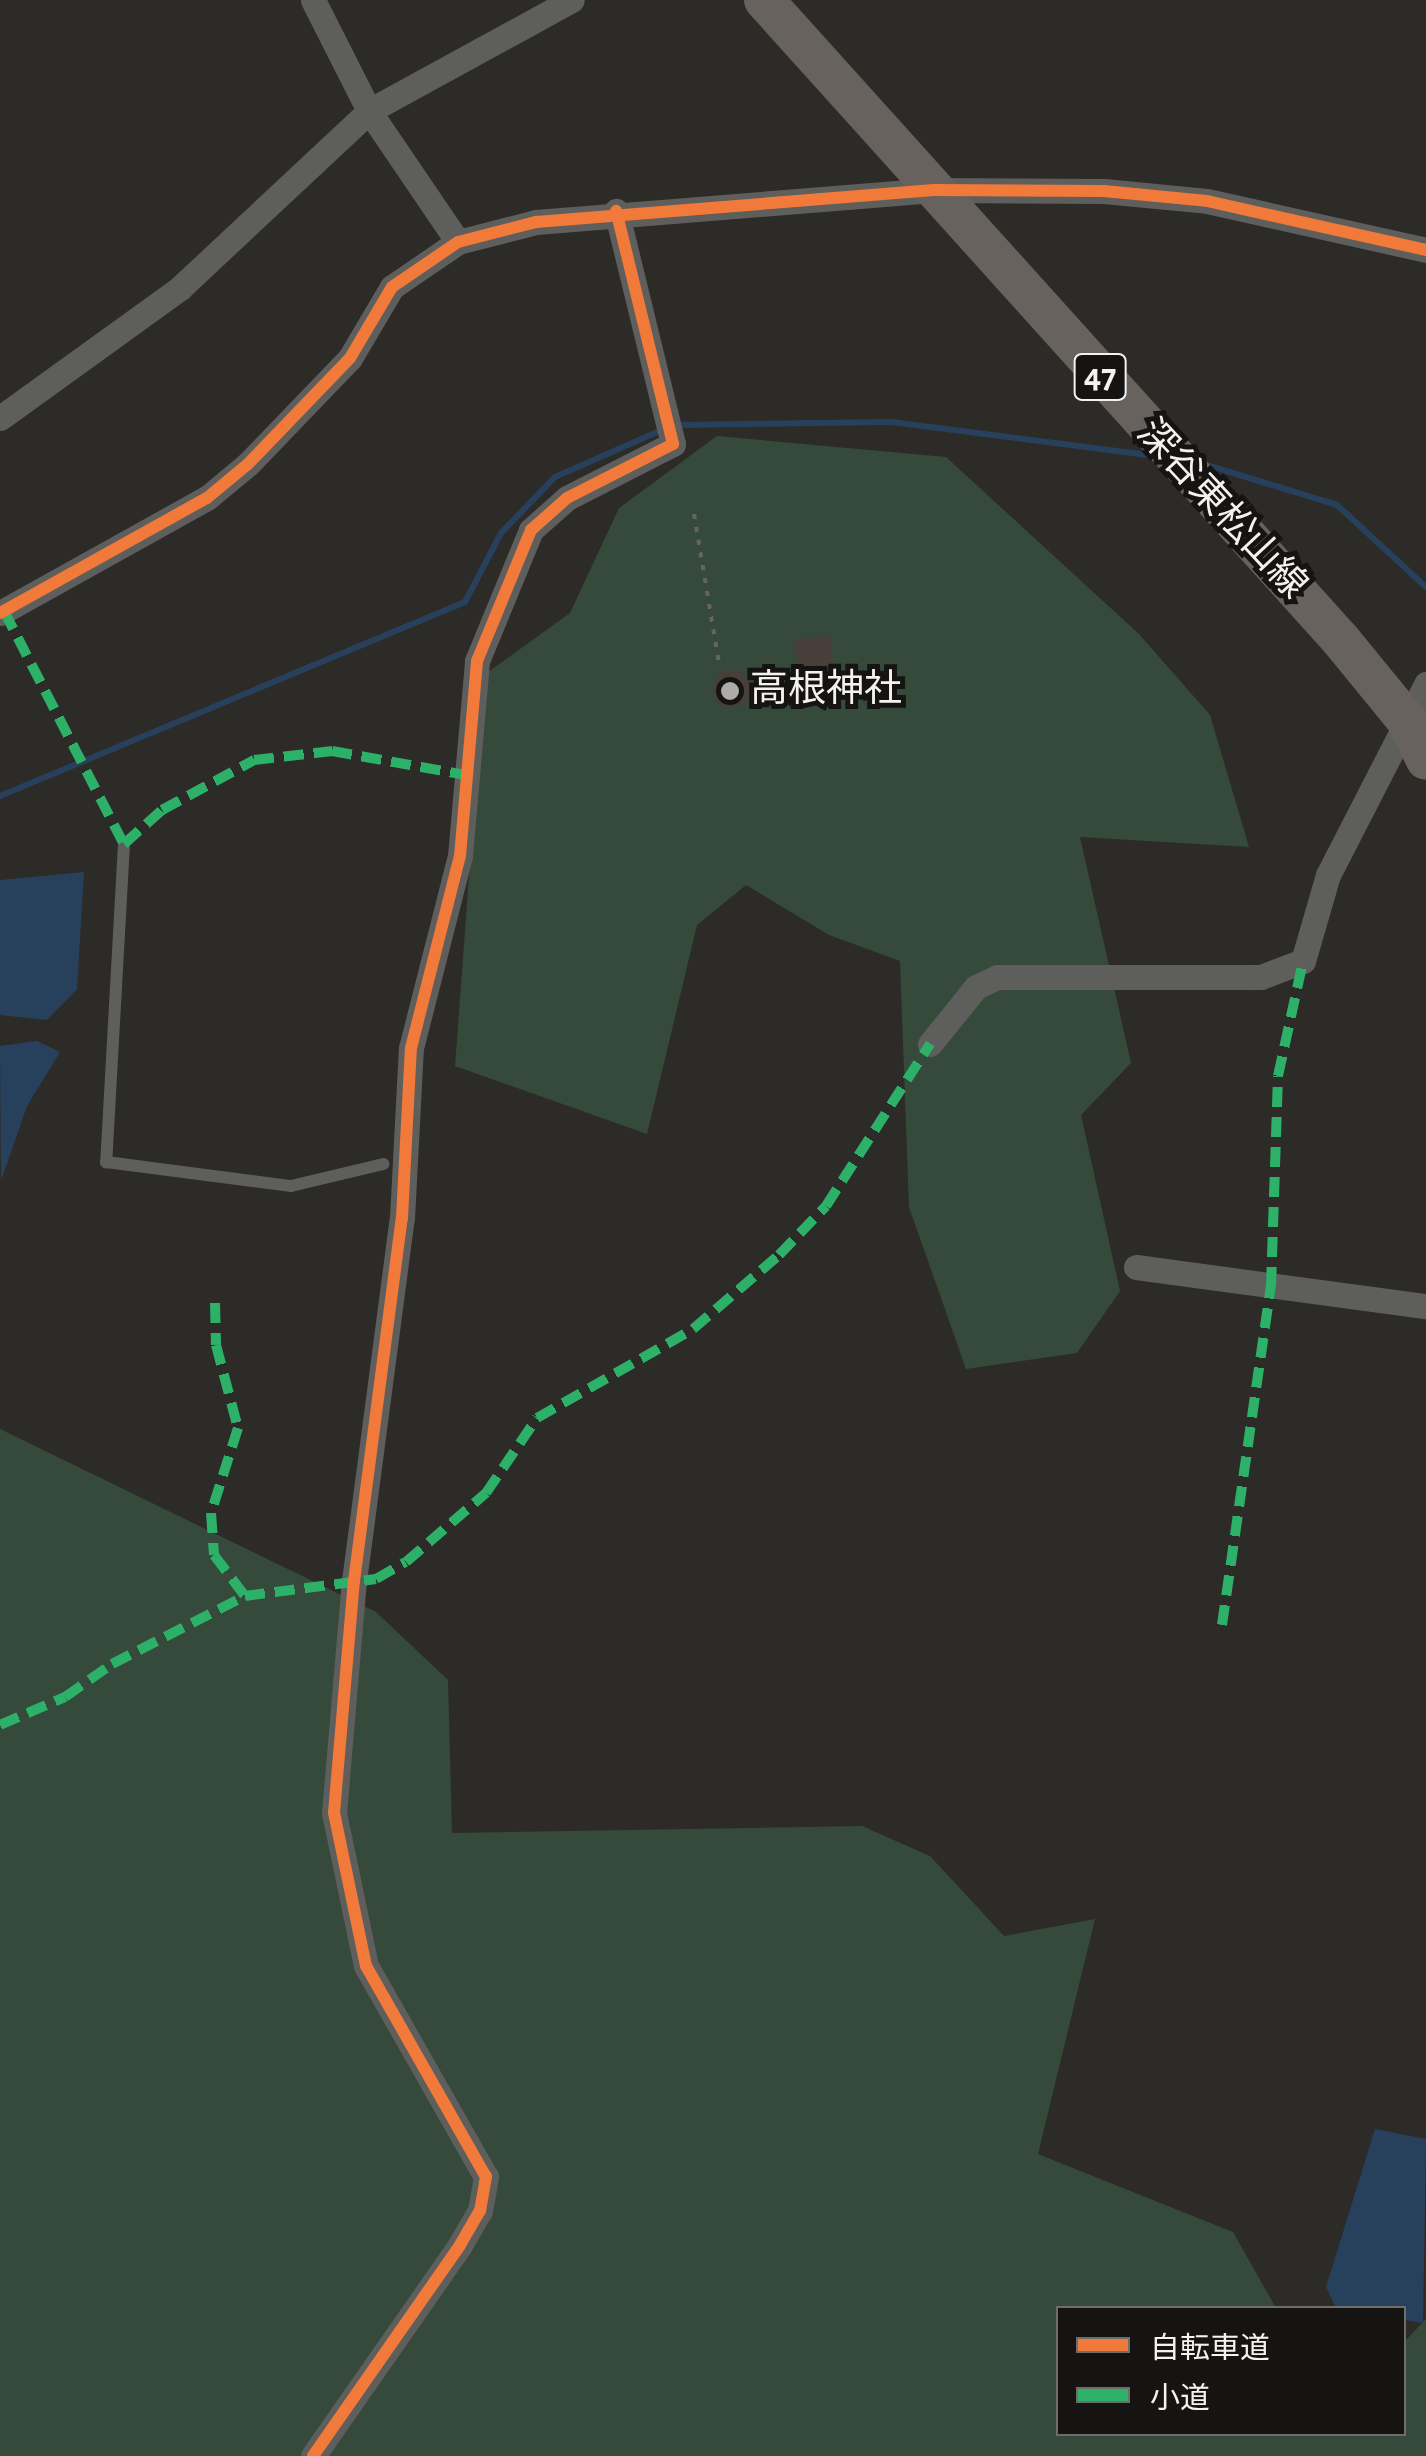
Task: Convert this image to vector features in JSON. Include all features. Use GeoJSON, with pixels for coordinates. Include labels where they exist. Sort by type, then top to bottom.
{"type":"FeatureCollection","features":[{"type":"Feature","properties":{"kind":"main road","name":"深谷東松山線"},"geometry":{"type":"LineString","coordinates":[[764,0],[1406,721],[1426,760]]}},
{"type":"Feature","properties":{"kind":"street"},"geometry":{"type":"LineString","coordinates":[[312,0],[369,111],[458,242]]}},
{"type":"Feature","properties":{"kind":"street"},"geometry":{"type":"LineString","coordinates":[[0,418],[180,288],[369,111],[572,0]]}},
{"type":"Feature","properties":{"kind":"street"},"geometry":{"type":"LineString","coordinates":[[0,613],[206,498],[350,358],[392,287],[458,242],[616,211],[934,190],[1164,195],[1426,250]]}},
{"type":"Feature","properties":{"kind":"street"},"geometry":{"type":"LineString","coordinates":[[313,2456],[460,2246],[480,2211],[486,2177],[366,1966],[334,1813],[354,1581],[402,1218],[411,1048],[460,856],[477,661],[532,530],[566,498],[673,444],[616,211]]}},
{"type":"Feature","properties":{"kind":"street"},"geometry":{"type":"LineString","coordinates":[[930,1044],[976,987],[997,978],[1261,978],[1302,961],[1328,875],[1426,684]]}},
{"type":"Feature","properties":{"kind":"street"},"geometry":{"type":"LineString","coordinates":[[1136,1266],[1426,1306]]}},
{"type":"Feature","properties":{"kind":"lane"},"geometry":{"type":"LineString","coordinates":[[124,844],[106,1162],[291,1186],[383,1164]]}},
{"type":"Feature","properties":{"kind":"path"},"geometry":{"type":"LineString","coordinates":[[694,514],[719,664]]}},
{"type":"Feature","properties":{"kind":"green space"},"geometry":{"type":"Polygon","coordinates":[[[717,436],[946,457],[1139,634],[1210,715],[1249,847],[1080,837],[1131,1063],[1081,1115],[1120,1291],[1077,1353],[966,1369],[909,1207],[900,961],[829,935],[746,885],[697,925],[647,1134],[455,1066],[484,675],[570,613],[619,508],[717,436]]]}},
{"type":"Feature","properties":{"kind":"green space"},"geometry":{"type":"Polygon","coordinates":[[[0,1429],[376,1612],[448,1680],[452,1833],[862,1826],[930,1856],[1004,1936],[1095,1919],[1038,2154],[1233,2232],[1275,2306],[1056,2306],[1056,2436],[1406,2436],[1406,2340],[1426,2319],[1426,2456],[0,2456],[0,1429]]]}},
{"type":"Feature","properties":{"kind":"water"},"geometry":{"type":"Polygon","coordinates":[[[84,872],[77,989],[47,1020],[0,1015],[0,880],[84,872]]]}},
{"type":"Feature","properties":{"kind":"water"},"geometry":{"type":"Polygon","coordinates":[[[37,1041],[60,1052],[27,1106],[1,1181],[0,1046],[37,1041]]]}},
{"type":"Feature","properties":{"kind":"water"},"geometry":{"type":"Polygon","coordinates":[[[1375,2129],[1426,2139],[1423,2323],[1406,2320],[1406,2306],[1335,2306],[1326,2287],[1375,2129]]]}},
{"type":"Feature","properties":{"kind":"building"},"geometry":{"type":"Polygon","coordinates":[[[831,636],[837,699],[800,702],[795,639],[831,636]]]}},
{"type":"Feature","properties":{"kind":"building","name":"高根神社"},"geometry":{"type":"Polygon","coordinates":[[[732,670],[746,675],[751,689],[746,703],[732,708],[718,703],[713,689],[718,675],[732,670]]]}},
{"type":"Feature","properties":{"kind":"waterway"},"geometry":{"type":"LineString","coordinates":[[676,425],[891,422],[1150,455]]}},
{"type":"Feature","properties":{"kind":"waterway"},"geometry":{"type":"LineString","coordinates":[[0,796],[465,602],[501,533],[555,477],[664,429]]}},
{"type":"Feature","properties":{"kind":"waterway"},"geometry":{"type":"LineString","coordinates":[[1207,465],[1337,505],[1426,587]]}},
{"type":"Feature","properties":{"kind":"marked path"},"geometry":{"type":"LineString","coordinates":[[4,611],[124,844],[162,810],[254,760],[332,751],[465,775]]}},
{"type":"Feature","properties":{"kind":"marked path"},"geometry":{"type":"LineString","coordinates":[[1222,1625],[1271,1287],[1278,1076],[1303,961]]}},
{"type":"Feature","properties":{"kind":"marked path"},"geometry":{"type":"LineString","coordinates":[[0,1725],[65,1697],[112,1664],[245,1596],[376,1579],[406,1562],[486,1493],[537,1418],[693,1329],[779,1255],[826,1206],[930,1044]]}},
{"type":"Feature","properties":{"kind":"marked path"},"geometry":{"type":"LineString","coordinates":[[215,1303],[216,1345],[238,1428],[211,1513],[214,1555],[245,1596]]}},
{"type":"Feature","properties":{"kind":"cycle path"},"geometry":{"type":"LineString","coordinates":[[0,613],[207,498],[248,464],[350,358],[392,287],[458,242],[536,222],[934,190],[1104,191],[1207,201],[1426,250]]}},
{"type":"Feature","properties":{"kind":"cycle path"},"geometry":{"type":"LineString","coordinates":[[313,2456],[460,2245],[480,2211],[486,2177],[366,1966],[334,1813],[354,1581],[402,1218],[411,1048],[460,856],[477,661],[531,530],[567,498],[673,444],[616,211]]}},
{"type":"Feature","properties":{"kind":"place","name":"高根神社"},"geometry":{"type":"Point","coordinates":[730,691]}}]}
